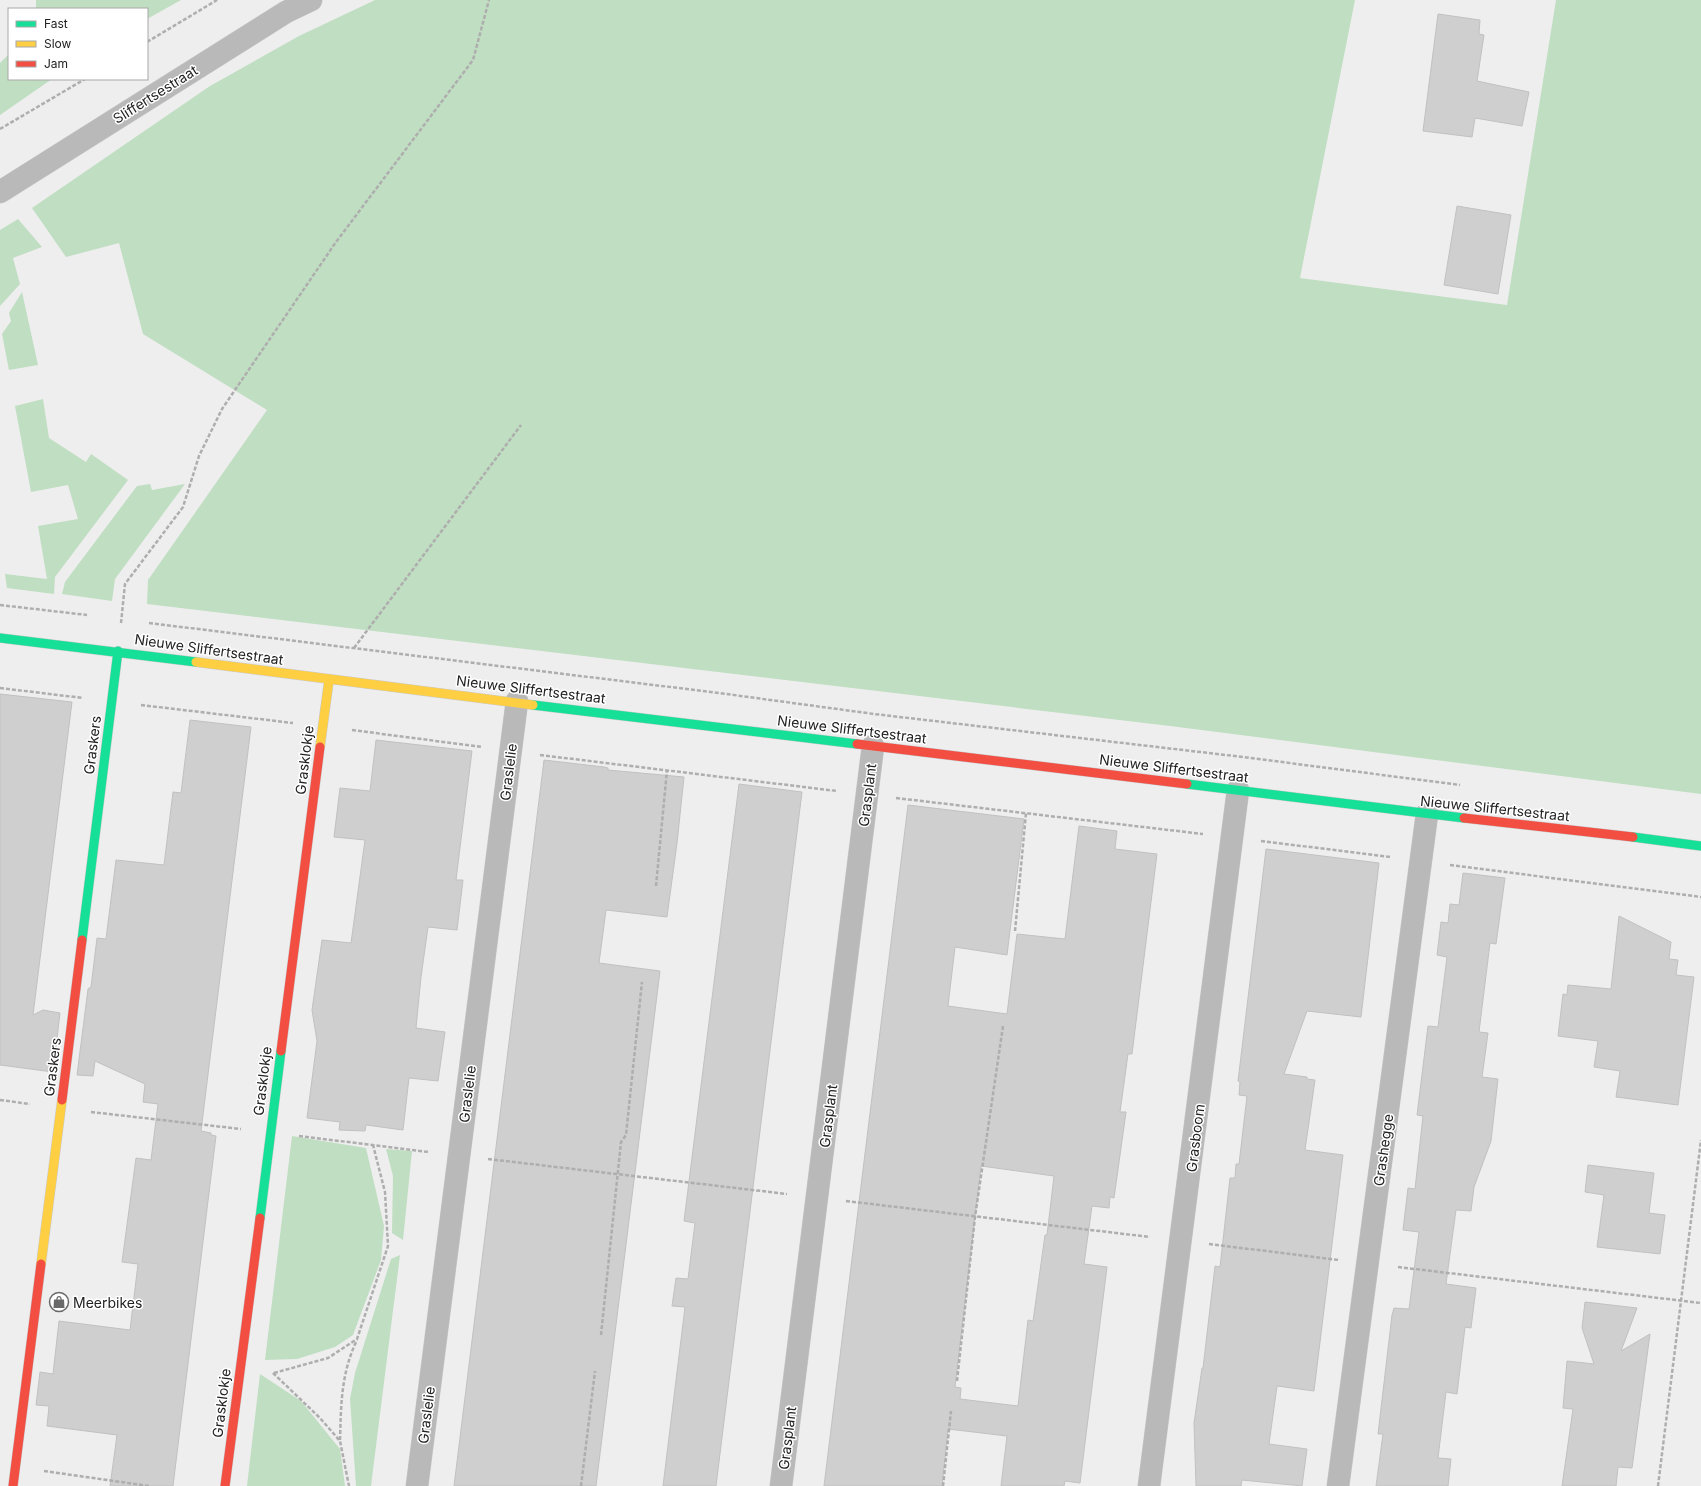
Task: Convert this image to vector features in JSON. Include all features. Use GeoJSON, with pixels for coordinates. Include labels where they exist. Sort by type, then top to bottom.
{"type":"FeatureCollection","features":[{"type":"Feature","properties":{"kind":"street","name":"Sliffertsestraat"},"geometry":{"type":"LineString","coordinates":[[0,192],[286,12],[311,0]]}},
{"type":"Feature","properties":{"kind":"street","name":"Nieuwe Sliffertsestraat"},"geometry":{"type":"LineString","coordinates":[[0,638],[118,651],[329,680],[517,701],[1428,814],[1679,842],[1701,846]]}},
{"type":"Feature","properties":{"kind":"street","name":"Graskers"},"geometry":{"type":"LineString","coordinates":[[13,1486],[118,651]]}},
{"type":"Feature","properties":{"kind":"street","name":"Grasklokje"},"geometry":{"type":"LineString","coordinates":[[225,1486],[329,680]]}},
{"type":"Feature","properties":{"kind":"street","name":"Graslelie"},"geometry":{"type":"LineString","coordinates":[[417,1486],[517,701]]}},
{"type":"Feature","properties":{"kind":"street","name":"Grasplant"},"geometry":{"type":"LineString","coordinates":[[781,1486],[874,746]]}},
{"type":"Feature","properties":{"kind":"street","name":"Grasboom"},"geometry":{"type":"LineString","coordinates":[[1150,1486],[1238,790]]}},
{"type":"Feature","properties":{"kind":"street","name":"Grashegge"},"geometry":{"type":"LineString","coordinates":[[1338,1486],[1428,814]]}},
{"type":"Feature","properties":{"kind":"path"},"geometry":{"type":"LineString","coordinates":[[148,41],[217,0]]}},
{"type":"Feature","properties":{"kind":"path"},"geometry":{"type":"LineString","coordinates":[[118,651],[125,584],[183,507],[199,456],[222,409],[336,242],[473,60],[489,0]]}},
{"type":"Feature","properties":{"kind":"path"},"geometry":{"type":"LineString","coordinates":[[0,129],[83,80]]}},
{"type":"Feature","properties":{"kind":"path"},"geometry":{"type":"LineString","coordinates":[[354,649],[521,425]]}},
{"type":"Feature","properties":{"kind":"path"},"geometry":{"type":"LineString","coordinates":[[0,605],[91,616]]}},
{"type":"Feature","properties":{"kind":"path"},"geometry":{"type":"LineString","coordinates":[[114,618],[130,620]]}},
{"type":"Feature","properties":{"kind":"path"},"geometry":{"type":"LineString","coordinates":[[145,622],[703,691],[874,714],[1243,757],[1465,786]]}},
{"type":"Feature","properties":{"kind":"path"},"geometry":{"type":"LineString","coordinates":[[656,886],[667,770]]}},
{"type":"Feature","properties":{"kind":"path"},"geometry":{"type":"LineString","coordinates":[[1015,931],[1026,813]]}},
{"type":"Feature","properties":{"kind":"path"},"geometry":{"type":"LineString","coordinates":[[601,1335],[621,1142],[626,1135],[642,982]]}},
{"type":"Feature","properties":{"kind":"path"},"geometry":{"type":"LineString","coordinates":[[957,1381],[975,1217],[1003,1026]]}},
{"type":"Feature","properties":{"kind":"path"},"geometry":{"type":"LineString","coordinates":[[0,1100],[1701,1303]]}},
{"type":"Feature","properties":{"kind":"path"},"geometry":{"type":"LineString","coordinates":[[1658,1486],[1701,1140]]}},
{"type":"Feature","properties":{"kind":"path"},"geometry":{"type":"LineString","coordinates":[[349,1486],[340,1441],[342,1390],[348,1357],[357,1339],[388,1246],[385,1192],[373,1145]]}},
{"type":"Feature","properties":{"kind":"path"},"geometry":{"type":"LineString","coordinates":[[274,1374],[328,1358],[357,1339]]}},
{"type":"Feature","properties":{"kind":"path"},"geometry":{"type":"LineString","coordinates":[[240,1364],[274,1374],[320,1418],[340,1441]]}},
{"type":"Feature","properties":{"kind":"path"},"geometry":{"type":"LineString","coordinates":[[581,1486],[595,1371]]}},
{"type":"Feature","properties":{"kind":"path"},"geometry":{"type":"LineString","coordinates":[[943,1486],[951,1411]]}},
{"type":"Feature","properties":{"kind":"path"},"geometry":{"type":"LineString","coordinates":[[15,1467],[149,1486]]}},
{"type":"Feature","properties":{"kind":"green space"},"geometry":{"type":"Polygon","coordinates":[[[36,0],[181,0],[148,18],[148,8],[36,8],[36,0]]]}},
{"type":"Feature","properties":{"kind":"green space"},"geometry":{"type":"Polygon","coordinates":[[[375,0],[1355,0],[1300,278],[1507,305],[1556,0],[1701,0],[1701,794],[1170,726],[147,604],[148,580],[267,410],[143,334],[119,243],[66,257],[32,208],[210,86],[299,36],[375,0]]]}},
{"type":"Feature","properties":{"kind":"green space"},"geometry":{"type":"Polygon","coordinates":[[[8,55],[8,80],[51,80],[0,115],[0,63],[8,55]]]}},
{"type":"Feature","properties":{"kind":"green space"},"geometry":{"type":"Polygon","coordinates":[[[18,219],[42,247],[13,258],[20,284],[0,306],[0,230],[18,219]]]}},
{"type":"Feature","properties":{"kind":"green space"},"geometry":{"type":"Polygon","coordinates":[[[22,292],[38,365],[9,370],[2,334],[11,321],[9,313],[22,292]]]}},
{"type":"Feature","properties":{"kind":"green space"},"geometry":{"type":"Polygon","coordinates":[[[43,399],[49,438],[86,462],[91,454],[128,480],[55,577],[54,594],[7,588],[5,574],[47,579],[38,526],[78,519],[68,485],[31,492],[15,406],[43,399]]]}},
{"type":"Feature","properties":{"kind":"green space"},"geometry":{"type":"Polygon","coordinates":[[[150,484],[152,490],[185,484],[115,579],[112,601],[62,594],[65,582],[137,486],[150,484]]]}},
{"type":"Feature","properties":{"kind":"green space"},"geometry":{"type":"Polygon","coordinates":[[[292,1136],[366,1148],[384,1226],[381,1260],[353,1335],[335,1347],[297,1359],[265,1360],[292,1136]]]}},
{"type":"Feature","properties":{"kind":"green space"},"geometry":{"type":"Polygon","coordinates":[[[386,1149],[412,1151],[403,1240],[392,1233],[393,1176],[386,1149]]]}},
{"type":"Feature","properties":{"kind":"green space"},"geometry":{"type":"Polygon","coordinates":[[[400,1255],[371,1486],[356,1486],[350,1399],[355,1373],[391,1259],[400,1255]]]}},
{"type":"Feature","properties":{"kind":"green space"},"geometry":{"type":"Polygon","coordinates":[[[260,1374],[301,1401],[340,1449],[345,1486],[247,1486],[260,1374]]]}},
{"type":"Feature","properties":{"kind":"building"},"geometry":{"type":"Polygon","coordinates":[[[1438,14],[1480,20],[1479,34],[1484,35],[1477,81],[1529,92],[1522,126],[1475,118],[1472,137],[1423,131],[1438,14]]]}},
{"type":"Feature","properties":{"kind":"building"},"geometry":{"type":"Polygon","coordinates":[[[1457,206],[1511,215],[1498,294],[1444,285],[1457,206]]]}},
{"type":"Feature","properties":{"kind":"building"},"geometry":{"type":"Polygon","coordinates":[[[0,694],[72,702],[33,1015],[43,1010],[60,1013],[53,1072],[0,1065],[0,694]]]}},
{"type":"Feature","properties":{"kind":"building"},"geometry":{"type":"Polygon","coordinates":[[[190,720],[251,727],[201,1131],[211,1133],[211,1135],[216,1136],[173,1486],[110,1486],[117,1435],[47,1426],[49,1406],[36,1405],[40,1372],[53,1374],[59,1321],[130,1330],[138,1264],[122,1262],[136,1158],[151,1160],[158,1104],[143,1102],[145,1084],[95,1061],[93,1076],[77,1075],[88,989],[91,987],[97,938],[106,939],[116,860],[164,865],[173,792],[181,793],[190,720]]]}},
{"type":"Feature","properties":{"kind":"building"},"geometry":{"type":"Polygon","coordinates":[[[376,740],[472,751],[456,880],[463,880],[457,930],[428,927],[421,977],[416,1028],[445,1032],[438,1081],[409,1078],[403,1130],[366,1125],[365,1131],[339,1130],[340,1122],[307,1118],[317,1041],[312,1010],[322,940],[351,943],[365,840],[334,837],[340,788],[370,791],[376,740]]]}},
{"type":"Feature","properties":{"kind":"building"},"geometry":{"type":"Polygon","coordinates":[[[544,760],[604,767],[608,768],[608,770],[684,777],[677,843],[667,917],[606,910],[599,963],[660,971],[596,1486],[454,1486],[544,760]]]}},
{"type":"Feature","properties":{"kind":"building"},"geometry":{"type":"Polygon","coordinates":[[[739,784],[802,792],[716,1486],[663,1486],[685,1307],[672,1306],[676,1278],[688,1279],[695,1223],[684,1221],[739,784]]]}},
{"type":"Feature","properties":{"kind":"building"},"geometry":{"type":"Polygon","coordinates":[[[908,805],[1024,819],[1007,955],[955,947],[948,1006],[1007,1014],[1017,934],[1065,939],[1079,826],[1117,831],[1115,849],[1157,854],[1132,1054],[1128,1054],[1120,1112],[1126,1112],[1114,1198],[1110,1197],[1109,1208],[1092,1206],[1084,1264],[1107,1267],[1080,1483],[1065,1481],[1064,1486],[1001,1486],[1007,1436],[948,1429],[942,1486],[824,1486],[908,805]],[[981,1166],[955,1387],[961,1388],[960,1399],[1018,1406],[1028,1320],[1033,1321],[1045,1235],[1047,1235],[1054,1176],[981,1166]]]}},
{"type":"Feature","properties":{"kind":"building"},"geometry":{"type":"Polygon","coordinates":[[[1266,849],[1379,863],[1361,1017],[1307,1011],[1284,1074],[1307,1077],[1307,1079],[1315,1080],[1305,1150],[1343,1155],[1314,1391],[1277,1386],[1269,1444],[1307,1449],[1302,1486],[1242,1480],[1241,1486],[1196,1486],[1194,1423],[1203,1368],[1215,1266],[1220,1267],[1230,1178],[1235,1178],[1236,1164],[1239,1164],[1247,1096],[1239,1095],[1240,1082],[1238,1081],[1266,849]]]}},
{"type":"Feature","properties":{"kind":"building"},"geometry":{"type":"Polygon","coordinates":[[[1463,873],[1505,878],[1496,944],[1490,943],[1479,1032],[1488,1033],[1482,1077],[1498,1079],[1491,1141],[1474,1187],[1471,1211],[1456,1210],[1446,1284],[1476,1288],[1471,1328],[1465,1327],[1457,1394],[1446,1392],[1438,1458],[1451,1459],[1448,1486],[1376,1486],[1383,1434],[1378,1434],[1392,1315],[1394,1308],[1409,1309],[1419,1232],[1403,1230],[1408,1188],[1415,1189],[1423,1116],[1417,1115],[1428,1026],[1438,1027],[1447,957],[1437,955],[1441,922],[1448,923],[1450,904],[1459,905],[1463,873]]]}},
{"type":"Feature","properties":{"kind":"building"},"geometry":{"type":"Polygon","coordinates":[[[1619,916],[1671,942],[1669,959],[1678,960],[1676,975],[1694,977],[1678,1105],[1616,1097],[1620,1071],[1594,1067],[1598,1041],[1558,1036],[1563,994],[1567,995],[1568,985],[1611,989],[1619,916]]]}},
{"type":"Feature","properties":{"kind":"building"},"geometry":{"type":"Polygon","coordinates":[[[1588,1165],[1654,1173],[1649,1213],[1665,1215],[1660,1254],[1597,1247],[1604,1195],[1585,1192],[1588,1165]]]}},
{"type":"Feature","properties":{"kind":"building"},"geometry":{"type":"Polygon","coordinates":[[[1585,1302],[1637,1308],[1621,1351],[1650,1334],[1632,1468],[1618,1467],[1616,1486],[1562,1486],[1573,1409],[1563,1408],[1567,1361],[1594,1364],[1582,1328],[1585,1302]]]}},
{"type":"Feature","properties":{"kind":"traffic: fast"},"geometry":{"type":"LineString","coordinates":[[0,638],[196,662]]}},
{"type":"Feature","properties":{"kind":"traffic: fast"},"geometry":{"type":"LineString","coordinates":[[82,940],[118,651]]}},
{"type":"Feature","properties":{"kind":"traffic: fast"},"geometry":{"type":"LineString","coordinates":[[533,705],[857,744]]}},
{"type":"Feature","properties":{"kind":"traffic: fast"},"geometry":{"type":"LineString","coordinates":[[1187,784],[1464,818]]}},
{"type":"Feature","properties":{"kind":"traffic: fast"},"geometry":{"type":"LineString","coordinates":[[1633,837],[1701,846]]}},
{"type":"Feature","properties":{"kind":"traffic: fast"},"geometry":{"type":"LineString","coordinates":[[260,1218],[281,1051]]}},
{"type":"Feature","properties":{"kind":"traffic: slow"},"geometry":{"type":"LineString","coordinates":[[196,662],[533,705]]}},
{"type":"Feature","properties":{"kind":"traffic: slow"},"geometry":{"type":"LineString","coordinates":[[320,747],[329,680]]}},
{"type":"Feature","properties":{"kind":"traffic: slow"},"geometry":{"type":"LineString","coordinates":[[41,1264],[62,1100]]}},
{"type":"Feature","properties":{"kind":"traffic: jam"},"geometry":{"type":"LineString","coordinates":[[857,744],[1187,784]]}},
{"type":"Feature","properties":{"kind":"traffic: jam"},"geometry":{"type":"LineString","coordinates":[[281,1051],[320,747]]}},
{"type":"Feature","properties":{"kind":"traffic: jam"},"geometry":{"type":"LineString","coordinates":[[1464,818],[1633,837]]}},
{"type":"Feature","properties":{"kind":"traffic: jam"},"geometry":{"type":"LineString","coordinates":[[62,1100],[82,940]]}},
{"type":"Feature","properties":{"kind":"traffic: jam"},"geometry":{"type":"LineString","coordinates":[[225,1486],[260,1218]]}},
{"type":"Feature","properties":{"kind":"traffic: jam"},"geometry":{"type":"LineString","coordinates":[[13,1486],[41,1264]]}},
{"type":"Feature","properties":{"kind":"place","name":"Meerbikes"},"geometry":{"type":"Point","coordinates":[59,1302]}}]}
